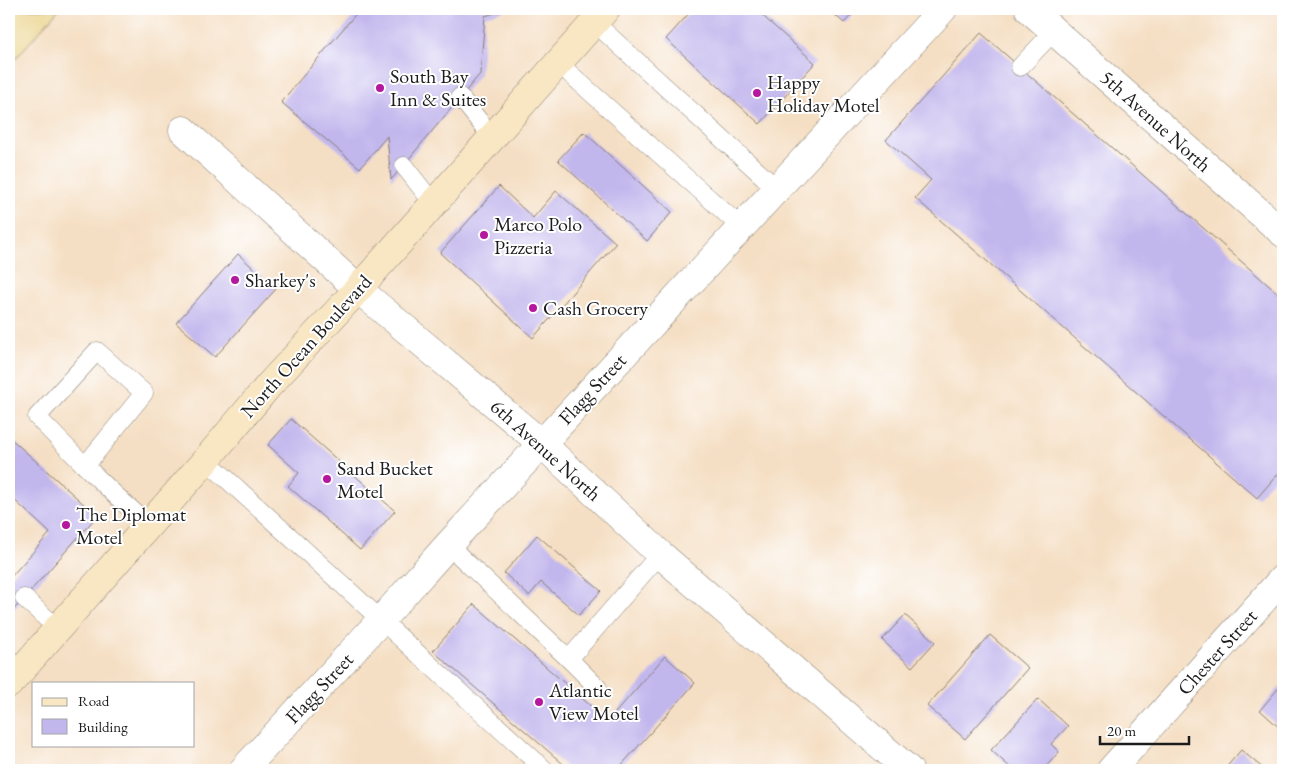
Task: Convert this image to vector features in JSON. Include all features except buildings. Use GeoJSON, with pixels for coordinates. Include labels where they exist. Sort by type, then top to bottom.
{"type":"FeatureCollection","features":[{"type":"Feature","properties":{"kind":"main road","name":"North Ocean Boulevard"},"geometry":{"type":"LineString","coordinates":[[9,684],[206,460],[270,384],[358,289],[600,16]]}},
{"type":"Feature","properties":{"kind":"street","name":"Flagg Street"},"geometry":{"type":"LineString","coordinates":[[243,770],[541,443],[943,9]]}},
{"type":"Feature","properties":{"kind":"street","name":"5th Avenue North"},"geometry":{"type":"LineString","coordinates":[[1030,9],[1283,234]]}},
{"type":"Feature","properties":{"kind":"street","name":"6th Avenue North"},"geometry":{"type":"LineString","coordinates":[[183,130],[358,289],[541,443],[660,554],[909,770]]}},
{"type":"Feature","properties":{"kind":"street","name":"Chester Street"},"geometry":{"type":"LineString","coordinates":[[1110,770],[1283,578]]}},
{"type":"Feature","properties":{"kind":"lane"},"geometry":{"type":"LineString","coordinates":[[600,16],[777,189]]}},
{"type":"Feature","properties":{"kind":"lane"},"geometry":{"type":"LineString","coordinates":[[1020,66],[1054,31]]}},
{"type":"Feature","properties":{"kind":"lane"},"geometry":{"type":"LineString","coordinates":[[558,63],[741,227]]}},
{"type":"Feature","properties":{"kind":"lane"},"geometry":{"type":"LineString","coordinates":[[460,98],[492,137]]}},
{"type":"Feature","properties":{"kind":"lane"},"geometry":{"type":"LineString","coordinates":[[404,166],[433,203]]}},
{"type":"Feature","properties":{"kind":"lane"},"geometry":{"type":"LineString","coordinates":[[85,466],[144,393],[97,351],[37,417],[85,466],[120,501],[149,525]]}},
{"type":"Feature","properties":{"kind":"lane"},"geometry":{"type":"LineString","coordinates":[[206,460],[545,770]]}},
{"type":"Feature","properties":{"kind":"lane"},"geometry":{"type":"LineString","coordinates":[[448,545],[598,688]]}},
{"type":"Feature","properties":{"kind":"lane"},"geometry":{"type":"LineString","coordinates":[[568,659],[660,554]]}},
{"type":"Feature","properties":{"kind":"lane"},"geometry":{"type":"LineString","coordinates":[[24,598],[57,628]]}},
{"type":"Feature","properties":{"kind":"sand"},"geometry":{"type":"Polygon","coordinates":[[[9,9],[59,9],[9,66],[9,9]]]}},
{"type":"Feature","properties":{"kind":"place","name":"South Bay Inn & Suites"},"geometry":{"type":"Point","coordinates":[380,88]}},
{"type":"Feature","properties":{"kind":"place","name":"Happy Holiday Motel"},"geometry":{"type":"Point","coordinates":[757,93]}},
{"type":"Feature","properties":{"kind":"place","name":"Marco Polo Pizzeria"},"geometry":{"type":"Point","coordinates":[484,235]}},
{"type":"Feature","properties":{"kind":"place","name":"Sharkey's"},"geometry":{"type":"Point","coordinates":[235,280]}},
{"type":"Feature","properties":{"kind":"place","name":"Cash Grocery"},"geometry":{"type":"Point","coordinates":[533,308]}},
{"type":"Feature","properties":{"kind":"place","name":"Sand Bucket Motel"},"geometry":{"type":"Point","coordinates":[327,479]}},
{"type":"Feature","properties":{"kind":"place","name":"The Diplomat Motel"},"geometry":{"type":"Point","coordinates":[66,525]}},
{"type":"Feature","properties":{"kind":"place","name":"Atlantic View Motel"},"geometry":{"type":"Point","coordinates":[539,702]}}]}
